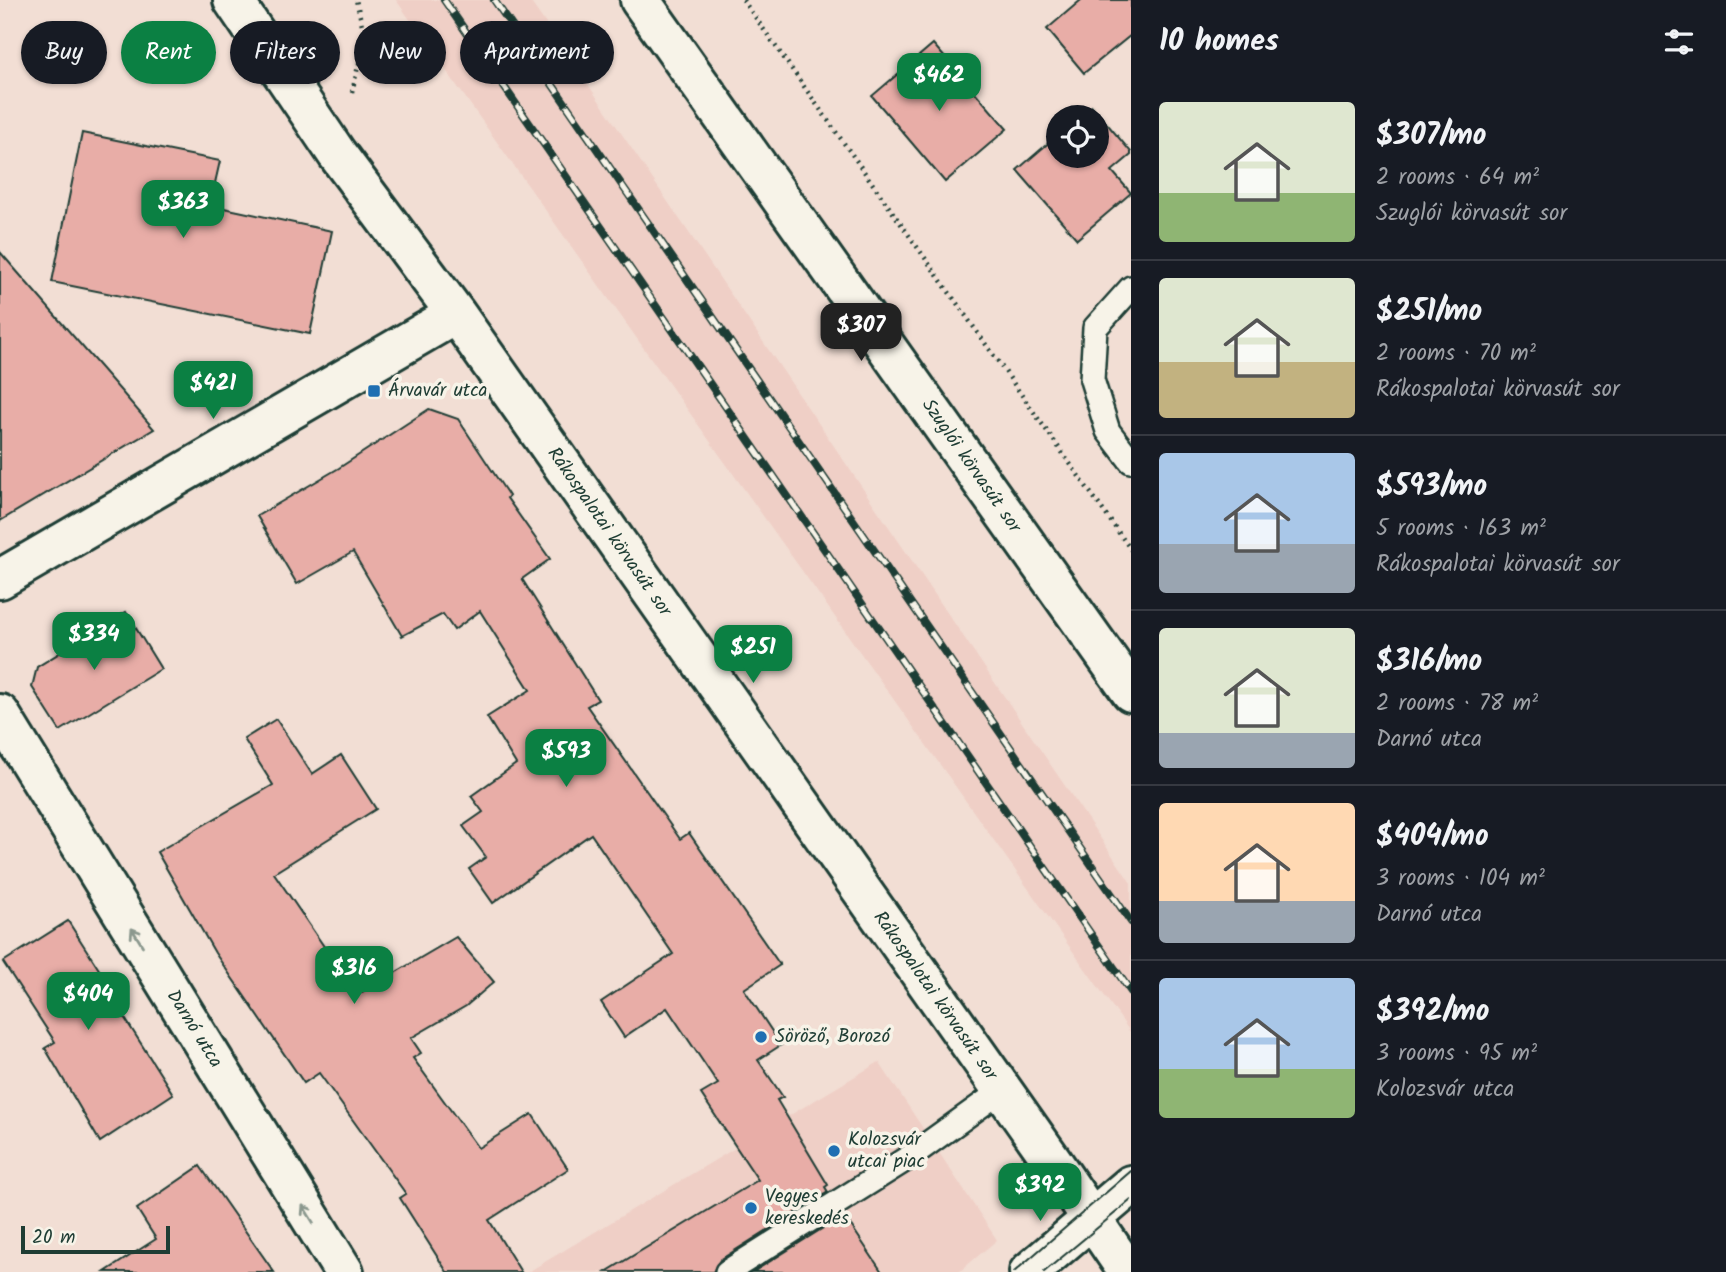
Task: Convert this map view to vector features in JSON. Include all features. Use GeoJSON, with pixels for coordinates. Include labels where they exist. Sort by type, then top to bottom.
{"type":"FeatureCollection","features":[{"type":"Feature","properties":{"kind":"street","name":"Rákospalotai körvasút sor"},"geometry":{"type":"LineString","coordinates":[[233,0],[337,154],[456,314],[1128,1272]]}},
{"type":"Feature","properties":{"kind":"street","name":"Szuglói körvasút sor"},"geometry":{"type":"LineString","coordinates":[[640,0],[1131,692]]}},
{"type":"Feature","properties":{"kind":"street"},"geometry":{"type":"LineString","coordinates":[[0,579],[456,314]]}},
{"type":"Feature","properties":{"kind":"street","name":"Darnó utca"},"geometry":{"type":"LineString","coordinates":[[0,715],[344,1272]]}},
{"type":"Feature","properties":{"kind":"street"},"geometry":{"type":"LineString","coordinates":[[1029,1272],[1131,1185]]}},
{"type":"Feature","properties":{"kind":"lane"},"geometry":{"type":"LineString","coordinates":[[1131,288],[1096,328],[1092,380],[1108,431],[1131,461]]}},
{"type":"Feature","properties":{"kind":"lane"},"geometry":{"type":"LineString","coordinates":[[727,1272],[908,1158],[1001,1091]]}},
{"type":"Feature","properties":{"kind":"path"},"geometry":{"type":"LineString","coordinates":[[337,154],[365,37],[356,0]]}},
{"type":"Feature","properties":{"kind":"path"},"geometry":{"type":"LineString","coordinates":[[743,0],[1131,550]]}},
{"type":"Feature","properties":{"kind":"shaded area"},"geometry":{"type":"Polygon","coordinates":[[[396,0],[529,0],[544,21],[460,21],[460,84],[588,84],[1131,883],[1131,1033],[446,70],[446,21],[411,21],[396,0]]]}},
{"type":"Feature","properties":{"kind":"shaded area","name":"Kolozsvár utcai piac"},"geometry":{"type":"Polygon","coordinates":[[[879,1062],[997,1240],[959,1272],[528,1272],[879,1062]]]}},
{"type":"Feature","properties":{"kind":"building"},"geometry":{"type":"Polygon","coordinates":[[[1081,0],[1131,0],[1131,35],[1084,73],[1047,29],[1081,0]]]}},
{"type":"Feature","properties":{"kind":"building"},"geometry":{"type":"Polygon","coordinates":[[[933,44],[1007,129],[945,182],[872,96],[933,44]]]}},
{"type":"Feature","properties":{"kind":"building"},"geometry":{"type":"Polygon","coordinates":[[[1109,126],[1131,152],[1131,155],[1112,171],[1131,193],[1077,239],[1017,170],[1046,145],[1046,168],[1109,168],[1109,126]]]}},
{"type":"Feature","properties":{"kind":"building"},"geometry":{"type":"Polygon","coordinates":[[[82,133],[220,161],[210,205],[332,231],[310,334],[52,282],[82,133]]]}},
{"type":"Feature","properties":{"kind":"building"},"geometry":{"type":"Polygon","coordinates":[[[0,252],[154,429],[0,521],[0,252]]]}},
{"type":"Feature","properties":{"kind":"building"},"geometry":{"type":"Polygon","coordinates":[[[429,409],[458,419],[509,496],[507,498],[550,559],[522,579],[598,700],[587,706],[680,839],[689,833],[780,965],[744,989],[781,1045],[758,1060],[783,1097],[777,1100],[828,1185],[825,1187],[828,1192],[720,1260],[713,1272],[606,1272],[758,1180],[701,1094],[718,1084],[667,1008],[624,1037],[601,1002],[673,954],[591,834],[493,903],[469,869],[486,857],[463,826],[483,812],[471,796],[516,764],[487,717],[530,690],[480,611],[454,630],[443,614],[402,636],[353,552],[297,584],[257,516],[339,468],[429,409]]]}},
{"type":"Feature","properties":{"kind":"building"},"geometry":{"type":"Polygon","coordinates":[[[126,612],[161,669],[60,731],[32,687],[37,667],[126,612]]]}},
{"type":"Feature","properties":{"kind":"building"},"geometry":{"type":"Polygon","coordinates":[[[276,719],[312,774],[341,755],[376,809],[274,873],[357,995],[456,937],[494,982],[466,1006],[411,1038],[421,1053],[413,1058],[478,1148],[532,1114],[568,1169],[489,1220],[521,1272],[447,1272],[400,1198],[406,1194],[319,1073],[304,1083],[215,953],[157,852],[273,785],[244,739],[276,719]]]}},
{"type":"Feature","properties":{"kind":"building"},"geometry":{"type":"Polygon","coordinates":[[[68,921],[116,996],[112,998],[173,1094],[100,1142],[45,1048],[55,1042],[3,962],[68,921]]]}},
{"type":"Feature","properties":{"kind":"building"},"geometry":{"type":"Polygon","coordinates":[[[200,1166],[274,1272],[105,1272],[156,1239],[137,1209],[200,1166]]]}},
{"type":"Feature","properties":{"kind":"building"},"geometry":{"type":"Polygon","coordinates":[[[844,1215],[882,1272],[753,1272],[844,1215]]]}},
{"type":"Feature","properties":{"kind":"tram line"},"geometry":{"type":"LineString","coordinates":[[1014,1272],[1131,1171]]}},
{"type":"Feature","properties":{"kind":"tram line"},"geometry":{"type":"LineString","coordinates":[[1044,1272],[1131,1200]]}},
{"type":"Feature","properties":{"kind":"railway"},"geometry":{"type":"LineString","coordinates":[[444,0],[1131,992]]}},
{"type":"Feature","properties":{"kind":"railway"},"geometry":{"type":"LineString","coordinates":[[494,0],[1131,922]]}},
{"type":"Feature","properties":{"kind":"place","name":"Árvavár utca"},"geometry":{"type":"Point","coordinates":[374,391]}},
{"type":"Feature","properties":{"kind":"place","name":"Söröző, Borozó"},"geometry":{"type":"Point","coordinates":[761,1037]}},
{"type":"Feature","properties":{"kind":"place","name":"Kolozsvár utcai piac"},"geometry":{"type":"Point","coordinates":[834,1151]}},
{"type":"Feature","properties":{"kind":"place","name":"Vegyes kereskedés"},"geometry":{"type":"Point","coordinates":[751,1208]}}]}
